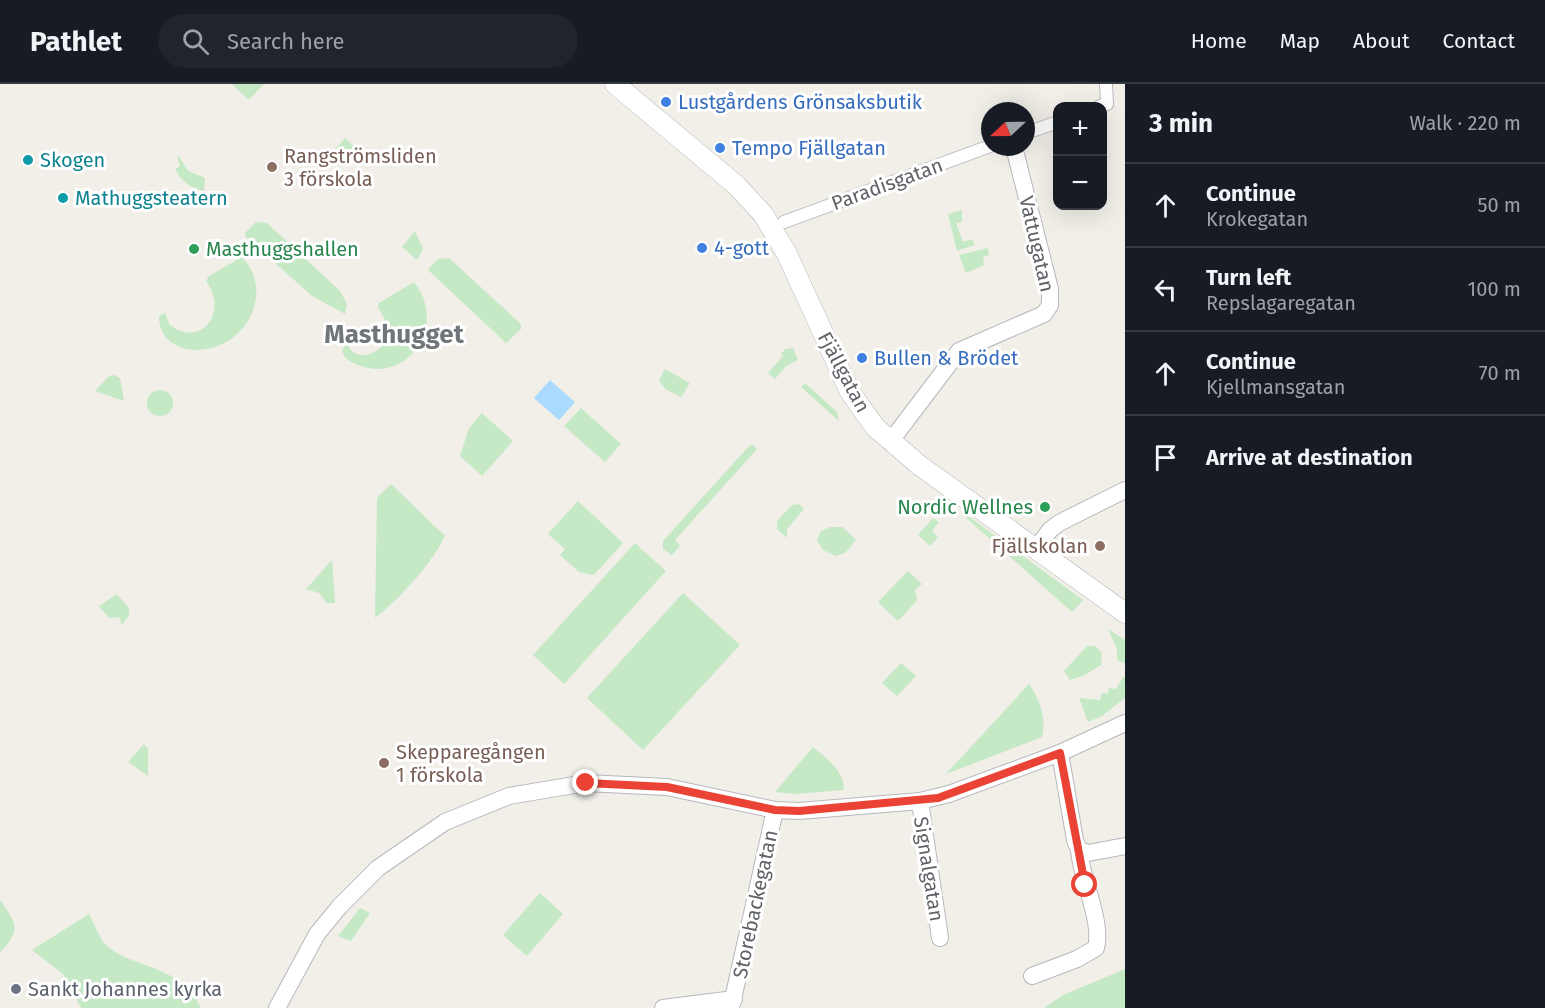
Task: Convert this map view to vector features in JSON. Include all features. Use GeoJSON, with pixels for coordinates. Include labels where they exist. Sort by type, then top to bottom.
{"type":"FeatureCollection","features":[{"type":"Feature","properties":{"kind":"street"},"geometry":{"type":"LineString","coordinates":[[1106,84],[1107,102]]}},
{"type":"Feature","properties":{"kind":"street","name":"Fjällgatan"},"geometry":{"type":"LineString","coordinates":[[621,86],[736,185],[763,214],[787,254],[850,392],[866,417],[890,442],[1125,613]]}},
{"type":"Feature","properties":{"kind":"street"},"geometry":{"type":"LineString","coordinates":[[1035,130],[1053,124]]}},
{"type":"Feature","properties":{"kind":"street","name":"Paradisgatan"},"geometry":{"type":"LineString","coordinates":[[784,222],[981,149]]}},
{"type":"Feature","properties":{"kind":"street","name":"Vattugatan"},"geometry":{"type":"LineString","coordinates":[[890,442],[959,351],[1044,315],[1050,305],[1050,289],[1016,156]]}},
{"type":"Feature","properties":{"kind":"street"},"geometry":{"type":"LineString","coordinates":[[1037,547],[1059,523],[1125,490]]}},
{"type":"Feature","properties":{"kind":"street"},"geometry":{"type":"LineString","coordinates":[[277,1008],[317,934],[367,878],[428,832],[509,796],[586,783],[667,787],[775,810],[799,811],[920,801],[949,794],[1060,753],[1125,723]]}},
{"type":"Feature","properties":{"kind":"street"},"geometry":{"type":"LineString","coordinates":[[1032,976],[1083,956],[1096,948],[1096,932],[1075,840],[1060,753]]}},
{"type":"Feature","properties":{"kind":"street","name":"Signalgatan"},"geometry":{"type":"LineString","coordinates":[[920,801],[940,938]]}},
{"type":"Feature","properties":{"kind":"street","name":"Storebackegatan"},"geometry":{"type":"LineString","coordinates":[[663,1008],[732,1003],[775,810]]}},
{"type":"Feature","properties":{"kind":"street"},"geometry":{"type":"LineString","coordinates":[[1079,850],[1088,853],[1125,846]]}},
{"type":"Feature","properties":{"kind":"green space"},"geometry":{"type":"Polygon","coordinates":[[[232,84],[264,84],[249,100],[232,84]]]}},
{"type":"Feature","properties":{"kind":"green space"},"geometry":{"type":"Polygon","coordinates":[[[345,138],[365,157],[342,161],[327,158],[345,138]]]}},
{"type":"Feature","properties":{"kind":"green space"},"geometry":{"type":"Polygon","coordinates":[[[179,156],[188,171],[205,178],[204,191],[187,183],[177,173],[175,169],[180,166],[177,157],[179,156]]]}},
{"type":"Feature","properties":{"kind":"green space"},"geometry":{"type":"Polygon","coordinates":[[[962,210],[962,222],[956,223],[963,242],[972,239],[975,245],[957,251],[948,214],[962,210]]]}},
{"type":"Feature","properties":{"kind":"green space"},"geometry":{"type":"Polygon","coordinates":[[[256,222],[267,223],[340,291],[347,304],[345,314],[312,296],[246,237],[245,233],[256,222]]]}},
{"type":"Feature","properties":{"kind":"green space"},"geometry":{"type":"Polygon","coordinates":[[[415,231],[423,249],[417,260],[402,247],[415,231]]]}},
{"type":"Feature","properties":{"kind":"green space"},"geometry":{"type":"Polygon","coordinates":[[[988,248],[989,255],[983,257],[984,265],[966,273],[959,255],[988,248]]]}},
{"type":"Feature","properties":{"kind":"green space"},"geometry":{"type":"Polygon","coordinates":[[[242,257],[250,267],[256,284],[255,303],[247,322],[235,336],[219,346],[202,350],[186,349],[172,343],[163,332],[159,316],[165,313],[170,325],[182,331],[202,330],[209,323],[215,304],[206,281],[209,276],[242,257]]]}},
{"type":"Feature","properties":{"kind":"green space"},"geometry":{"type":"Polygon","coordinates":[[[449,258],[521,324],[521,329],[506,343],[428,270],[438,259],[449,258]]]}},
{"type":"Feature","properties":{"kind":"green space"},"geometry":{"type":"Polygon","coordinates":[[[414,282],[423,298],[427,316],[425,332],[418,347],[407,359],[393,366],[376,369],[352,363],[347,359],[342,350],[346,344],[355,353],[366,355],[377,351],[385,343],[388,329],[378,307],[379,303],[414,282]]]}},
{"type":"Feature","properties":{"kind":"green space"},"geometry":{"type":"Polygon","coordinates":[[[793,348],[798,360],[786,366],[775,379],[768,373],[783,356],[781,354],[785,349],[793,348]]]}},
{"type":"Feature","properties":{"kind":"green space"},"geometry":{"type":"Polygon","coordinates":[[[665,369],[690,383],[681,397],[665,389],[659,380],[665,369]]]}},
{"type":"Feature","properties":{"kind":"green space"},"geometry":{"type":"Polygon","coordinates":[[[114,375],[120,378],[124,401],[95,391],[109,376],[114,375]]]}},
{"type":"Feature","properties":{"kind":"green space"},"geometry":{"type":"Polygon","coordinates":[[[805,383],[837,412],[839,421],[801,387],[805,383]]]}},
{"type":"Feature","properties":{"kind":"green space"},"geometry":{"type":"Polygon","coordinates":[[[160,390],[169,394],[173,403],[169,412],[160,416],[151,412],[147,403],[151,394],[160,390]]]}},
{"type":"Feature","properties":{"kind":"green space"},"geometry":{"type":"Polygon","coordinates":[[[581,408],[621,444],[605,462],[564,426],[581,408]]]}},
{"type":"Feature","properties":{"kind":"green space"},"geometry":{"type":"Polygon","coordinates":[[[482,413],[513,441],[482,476],[460,456],[469,428],[482,413]]]}},
{"type":"Feature","properties":{"kind":"green space"},"geometry":{"type":"Polygon","coordinates":[[[751,444],[757,449],[675,540],[680,546],[672,555],[663,549],[663,541],[751,444]]]}},
{"type":"Feature","properties":{"kind":"green space"},"geometry":{"type":"Polygon","coordinates":[[[391,484],[445,536],[414,581],[375,618],[377,498],[391,484]]]}},
{"type":"Feature","properties":{"kind":"green space"},"geometry":{"type":"Polygon","coordinates":[[[578,501],[623,543],[594,575],[579,572],[560,555],[565,549],[548,534],[578,501]]]}},
{"type":"Feature","properties":{"kind":"green space"},"geometry":{"type":"Polygon","coordinates":[[[799,504],[804,509],[787,529],[787,538],[777,529],[777,521],[792,505],[799,504]]]}},
{"type":"Feature","properties":{"kind":"green space"},"geometry":{"type":"Polygon","coordinates":[[[964,513],[1083,600],[1072,612],[962,514],[964,513]]]}},
{"type":"Feature","properties":{"kind":"green space"},"geometry":{"type":"Polygon","coordinates":[[[933,518],[939,522],[932,531],[938,537],[930,546],[918,535],[933,518]]]}},
{"type":"Feature","properties":{"kind":"green space"},"geometry":{"type":"Polygon","coordinates":[[[830,527],[842,527],[856,540],[845,553],[836,556],[823,550],[817,540],[821,531],[830,527]]]}},
{"type":"Feature","properties":{"kind":"green space"},"geometry":{"type":"Polygon","coordinates":[[[635,543],[666,571],[564,684],[533,655],[635,543]]]}},
{"type":"Feature","properties":{"kind":"green space"},"geometry":{"type":"Polygon","coordinates":[[[332,560],[335,603],[327,603],[319,593],[306,589],[332,560]]]}},
{"type":"Feature","properties":{"kind":"green space"},"geometry":{"type":"Polygon","coordinates":[[[908,571],[922,584],[915,590],[917,600],[898,621],[878,602],[908,571]]]}},
{"type":"Feature","properties":{"kind":"green space"},"geometry":{"type":"Polygon","coordinates":[[[683,593],[740,645],[643,750],[587,698],[683,593]]]}},
{"type":"Feature","properties":{"kind":"green space"},"geometry":{"type":"Polygon","coordinates":[[[117,594],[129,608],[129,616],[122,625],[119,617],[109,618],[99,606],[117,594]]]}},
{"type":"Feature","properties":{"kind":"green space"},"geometry":{"type":"Polygon","coordinates":[[[1108,629],[1125,640],[1125,663],[1117,660],[1117,649],[1108,629]]]}},
{"type":"Feature","properties":{"kind":"green space"},"geometry":{"type":"Polygon","coordinates":[[[1087,646],[1095,646],[1102,653],[1101,665],[1083,676],[1070,680],[1064,671],[1087,646]]]}},
{"type":"Feature","properties":{"kind":"green space"},"geometry":{"type":"Polygon","coordinates":[[[901,663],[916,676],[897,696],[882,683],[901,663]]]}},
{"type":"Feature","properties":{"kind":"green space"},"geometry":{"type":"Polygon","coordinates":[[[1125,677],[1125,698],[1102,716],[1088,722],[1079,698],[1100,700],[1102,693],[1108,694],[1109,688],[1116,689],[1125,677]]]}},
{"type":"Feature","properties":{"kind":"green space"},"geometry":{"type":"Polygon","coordinates":[[[1029,684],[1041,709],[1042,737],[946,774],[1029,684]]]}},
{"type":"Feature","properties":{"kind":"green space"},"geometry":{"type":"Polygon","coordinates":[[[144,744],[148,749],[148,776],[128,762],[144,744]]]}},
{"type":"Feature","properties":{"kind":"green space"},"geometry":{"type":"Polygon","coordinates":[[[813,747],[838,771],[844,790],[795,794],[775,792],[813,747]]]}},
{"type":"Feature","properties":{"kind":"green space"},"geometry":{"type":"Polygon","coordinates":[[[540,893],[563,914],[527,956],[503,935],[540,893]]]}},
{"type":"Feature","properties":{"kind":"green space"},"geometry":{"type":"Polygon","coordinates":[[[0,900],[13,920],[14,931],[0,952],[0,900]]]}},
{"type":"Feature","properties":{"kind":"green space"},"geometry":{"type":"Polygon","coordinates":[[[360,908],[370,913],[351,941],[338,936],[360,908]]]}},
{"type":"Feature","properties":{"kind":"green space"},"geometry":{"type":"Polygon","coordinates":[[[89,914],[102,940],[111,949],[166,973],[180,982],[192,993],[201,1008],[81,1008],[63,974],[32,950],[89,914]]]}},
{"type":"Feature","properties":{"kind":"green space"},"geometry":{"type":"Polygon","coordinates":[[[1125,969],[1125,1008],[1044,1008],[1063,995],[1125,969]]]}},
{"type":"Feature","properties":{"kind":"water"},"geometry":{"type":"Polygon","coordinates":[[[550,380],[575,402],[559,420],[534,398],[550,380]]]}},
{"type":"Feature","properties":{"kind":"place","name":"Lustgårdens Grönsaksbutik"},"geometry":{"type":"Point","coordinates":[666,102]}},
{"type":"Feature","properties":{"kind":"place","name":"Tempo Fjällgatan"},"geometry":{"type":"Point","coordinates":[720,148]}},
{"type":"Feature","properties":{"kind":"place","name":"Skogen"},"geometry":{"type":"Point","coordinates":[28,160]}},
{"type":"Feature","properties":{"kind":"place","name":"Rangströmsliden 3 förskola"},"geometry":{"type":"Point","coordinates":[272,167]}},
{"type":"Feature","properties":{"kind":"place","name":"Mathuggsteatern"},"geometry":{"type":"Point","coordinates":[63,198]}},
{"type":"Feature","properties":{"kind":"place","name":"4-gott"},"geometry":{"type":"Point","coordinates":[702,248]}},
{"type":"Feature","properties":{"kind":"place","name":"Masthuggshallen"},"geometry":{"type":"Point","coordinates":[194,249]}},
{"type":"Feature","properties":{"kind":"place","name":"Bullen & Brödet"},"geometry":{"type":"Point","coordinates":[862,358]}},
{"type":"Feature","properties":{"kind":"place","name":"Nordic Wellnes"},"geometry":{"type":"Point","coordinates":[1045,507]}},
{"type":"Feature","properties":{"kind":"place","name":"Fjällskolan"},"geometry":{"type":"Point","coordinates":[1100,546]}},
{"type":"Feature","properties":{"kind":"place","name":"Skepparegången 1 förskola"},"geometry":{"type":"Point","coordinates":[384,763]}},
{"type":"Feature","properties":{"kind":"place","name":"Sankt Johannes kyrka"},"geometry":{"type":"Point","coordinates":[16,989]}},
{"type":"Feature","properties":{"kind":"district","name":"Masthugget"},"geometry":{"type":"Point","coordinates":[394,334]}},
{"type":"Feature","properties":{"kind":"route"},"geometry":{"type":"LineString","coordinates":[[586,783],[667,787],[775,810],[799,811],[938,798],[1060,753],[1085,885]]}}]}
